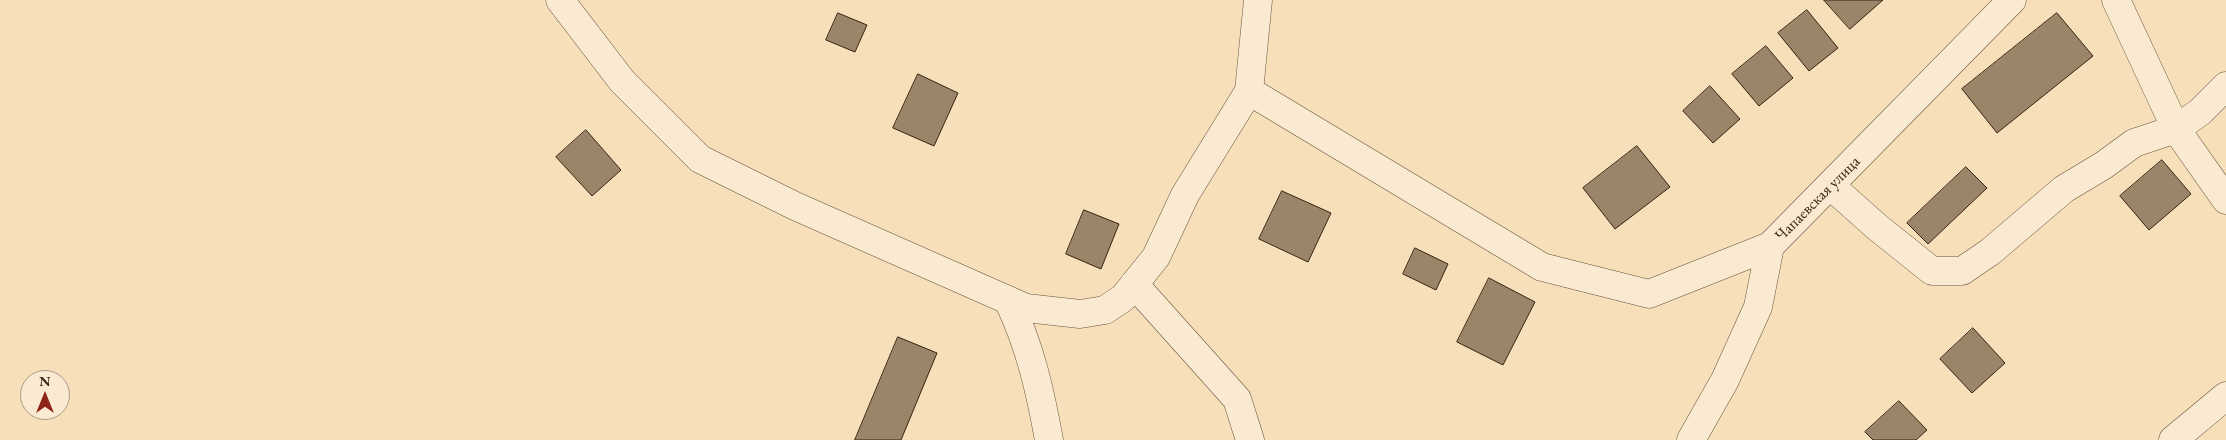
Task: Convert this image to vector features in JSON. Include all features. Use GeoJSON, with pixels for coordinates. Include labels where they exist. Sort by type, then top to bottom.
{"type":"FeatureCollection","features":[{"type":"Feature","properties":{"kind":"street"},"geometry":{"type":"LineString","coordinates":[[560,0],[622,81],[700,159],[796,206],[1026,308],[1080,314],[1105,310],[1123,298],[1156,257],[1184,195],[1249,91],[1258,0]]}},
{"type":"Feature","properties":{"kind":"street","name":"Чапаевская улица"},"geometry":{"type":"LineString","coordinates":[[1691,440],[1725,380],[1758,307],[1770,246],[2012,0]]}},
{"type":"Feature","properties":{"kind":"street"},"geometry":{"type":"LineString","coordinates":[[2116,0],[2176,129],[2226,200]]}},
{"type":"Feature","properties":{"kind":"street"},"geometry":{"type":"LineString","coordinates":[[1831,186],[1877,227],[1932,271],[1962,271],[1990,252],[2064,189],[2104,165],[2134,143],[2176,129],[2200,112],[2226,86]]}},
{"type":"Feature","properties":{"kind":"street"},"geometry":{"type":"LineString","coordinates":[[1249,91],[1542,266],[1649,294],[1770,246]]}},
{"type":"Feature","properties":{"kind":"street"},"geometry":{"type":"LineString","coordinates":[[1134,284],[1237,399],[1250,440]]}},
{"type":"Feature","properties":{"kind":"street"},"geometry":{"type":"LineString","coordinates":[[1008,300],[1024,334],[1039,386],[1049,440]]}},
{"type":"Feature","properties":{"kind":"street"},"geometry":{"type":"LineString","coordinates":[[2173,440],[2226,396]]}},
{"type":"Feature","properties":{"kind":"building"},"geometry":{"type":"Polygon","coordinates":[[[1824,0],[1883,0],[1850,29],[1824,0]]]}},
{"type":"Feature","properties":{"kind":"building"},"geometry":{"type":"Polygon","coordinates":[[[1807,10],[1838,48],[1809,71],[1778,33],[1807,10]]]}},
{"type":"Feature","properties":{"kind":"building"},"geometry":{"type":"Polygon","coordinates":[[[838,13],[867,25],[855,52],[826,40],[838,13]]]}},
{"type":"Feature","properties":{"kind":"building"},"geometry":{"type":"Polygon","coordinates":[[[2057,13],[2093,56],[1997,133],[1962,89],[2057,13]]]}},
{"type":"Feature","properties":{"kind":"building"},"geometry":{"type":"Polygon","coordinates":[[[1766,46],[1793,78],[1759,106],[1732,74],[1766,46]]]}},
{"type":"Feature","properties":{"kind":"building"},"geometry":{"type":"Polygon","coordinates":[[[918,74],[958,93],[934,146],[893,128],[918,74]]]}},
{"type":"Feature","properties":{"kind":"building"},"geometry":{"type":"Polygon","coordinates":[[[1710,86],[1740,119],[1713,143],[1683,111],[1710,86]]]}},
{"type":"Feature","properties":{"kind":"building"},"geometry":{"type":"Polygon","coordinates":[[[586,130],[621,170],[592,196],[556,157],[586,130]]]}},
{"type":"Feature","properties":{"kind":"building"},"geometry":{"type":"Polygon","coordinates":[[[1637,146],[1670,187],[1615,229],[1583,188],[1637,146]]]}},
{"type":"Feature","properties":{"kind":"building"},"geometry":{"type":"Polygon","coordinates":[[[2162,160],[2191,194],[2149,230],[2120,196],[2162,160]]]}},
{"type":"Feature","properties":{"kind":"building"},"geometry":{"type":"Polygon","coordinates":[[[1966,167],[1987,188],[1928,244],[1907,223],[1966,167]]]}},
{"type":"Feature","properties":{"kind":"building"},"geometry":{"type":"Polygon","coordinates":[[[1282,191],[1331,213],[1308,262],[1259,239],[1282,191]]]}},
{"type":"Feature","properties":{"kind":"building"},"geometry":{"type":"Polygon","coordinates":[[[1084,210],[1119,224],[1101,269],[1066,254],[1084,210]]]}},
{"type":"Feature","properties":{"kind":"building"},"geometry":{"type":"Polygon","coordinates":[[[1415,248],[1448,264],[1436,290],[1403,274],[1415,248]]]}},
{"type":"Feature","properties":{"kind":"building"},"geometry":{"type":"Polygon","coordinates":[[[1489,278],[1535,302],[1503,365],[1457,342],[1489,278]]]}},
{"type":"Feature","properties":{"kind":"building"},"geometry":{"type":"Polygon","coordinates":[[[1973,328],[2005,363],[1972,393],[1940,359],[1973,328]]]}},
{"type":"Feature","properties":{"kind":"building"},"geometry":{"type":"Polygon","coordinates":[[[898,337],[937,353],[901,440],[855,440],[898,337]]]}},
{"type":"Feature","properties":{"kind":"building"},"geometry":{"type":"Polygon","coordinates":[[[1899,401],[1927,430],[1916,440],[1873,440],[1865,432],[1899,401]]]}}]}
